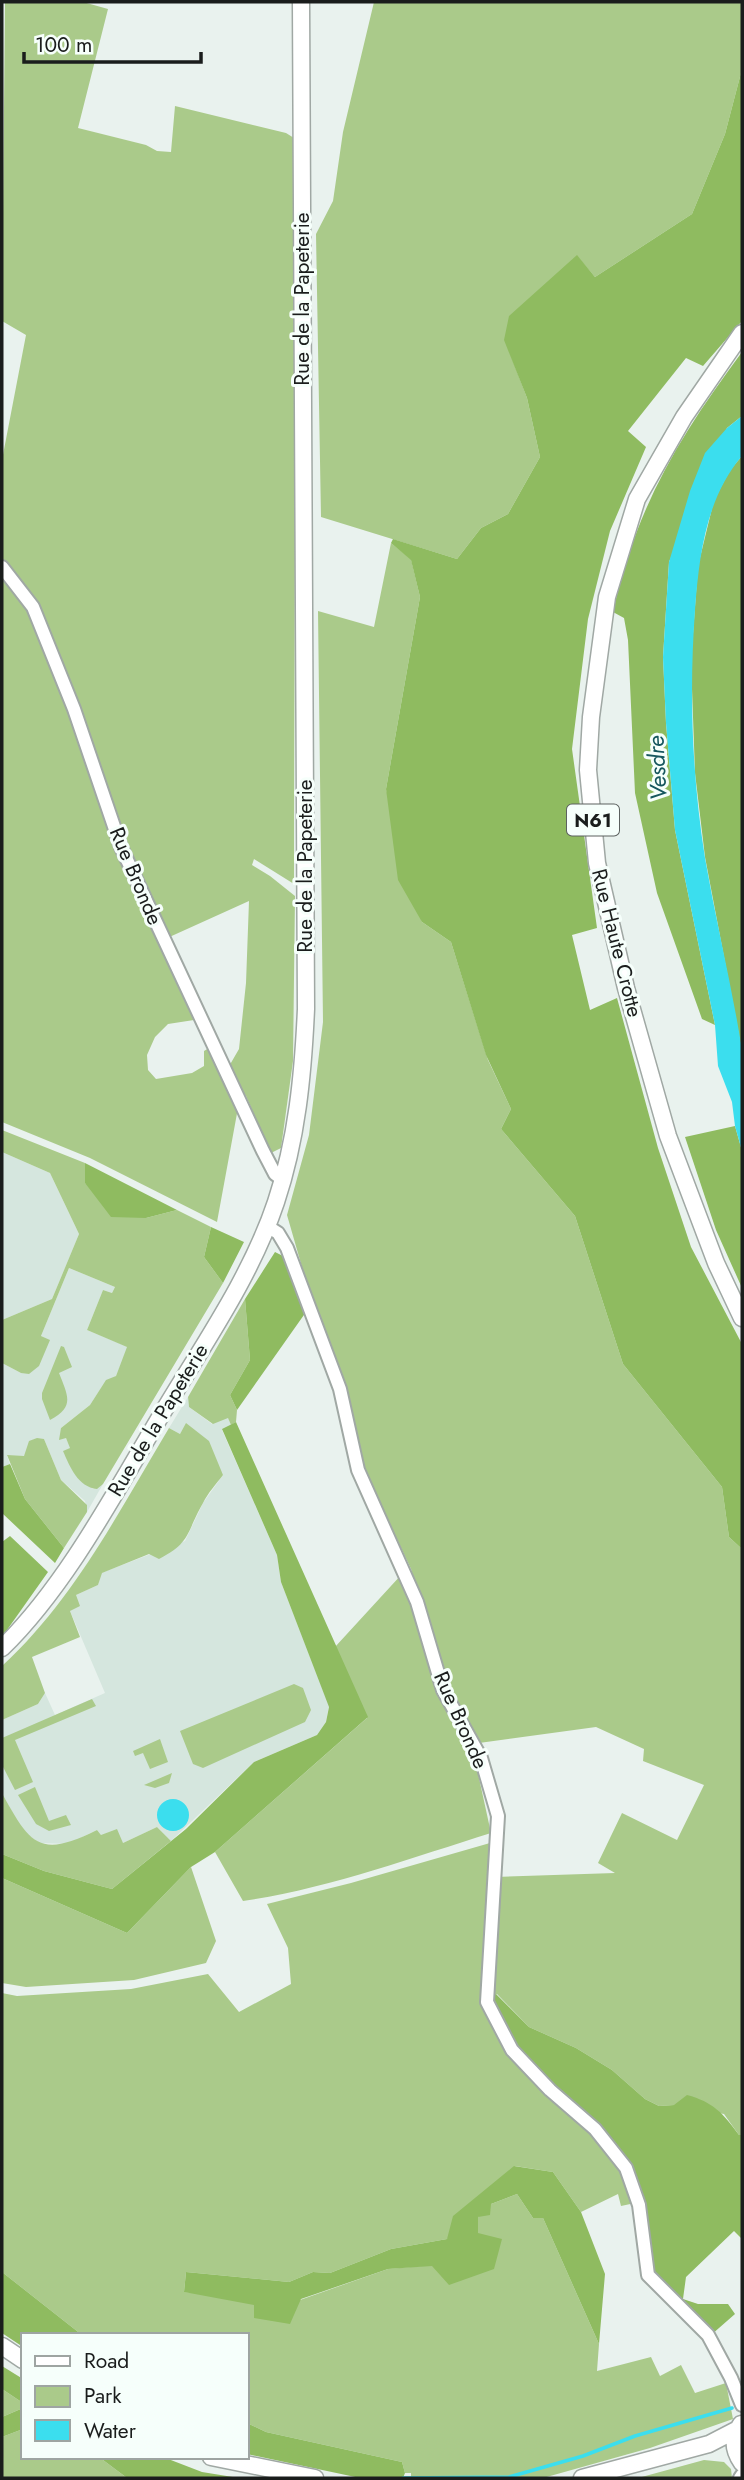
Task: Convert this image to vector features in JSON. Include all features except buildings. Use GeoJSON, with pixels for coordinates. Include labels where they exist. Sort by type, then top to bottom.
{"type":"FeatureCollection","features":[{"type":"Feature","properties":{"kind":"main road","name":"Rue de la Papeterie"},"geometry":{"type":"LineString","coordinates":[[2,1648],[37,1609],[107,1506],[233,1293],[267,1226],[293,1140],[303,1074],[306,1009],[301,2]]}},
{"type":"Feature","properties":{"kind":"main road","name":"Rue Haute Crotte"},"geometry":{"type":"LineString","coordinates":[[742,333],[684,417],[637,499],[607,597],[591,717],[589,770],[597,863],[626,988],[667,1136],[716,1263],[742,1318]]}},
{"type":"Feature","properties":{"kind":"main road"},"geometry":{"type":"LineString","coordinates":[[2,2346],[21,2359]]}},
{"type":"Feature","properties":{"kind":"main road"},"geometry":{"type":"LineString","coordinates":[[582,2478],[709,2444],[740,2426]]}},
{"type":"Feature","properties":{"kind":"main road"},"geometry":{"type":"LineString","coordinates":[[740,2426],[734,2444],[740,2459]]}},
{"type":"Feature","properties":{"kind":"main road"},"geometry":{"type":"LineString","coordinates":[[709,2444],[740,2459]]}},
{"type":"Feature","properties":{"kind":"main road"},"geometry":{"type":"LineString","coordinates":[[221,2459],[315,2478]]}},
{"type":"Feature","properties":{"kind":"street","name":"Rue Bronde"},"geometry":{"type":"LineString","coordinates":[[2,568],[33,607],[74,709],[121,847],[262,1151],[275,1174],[283,1180]]}},
{"type":"Feature","properties":{"kind":"street","name":"Rue Bronde"},"geometry":{"type":"LineString","coordinates":[[267,1226],[278,1233],[288,1248],[340,1389],[358,1469],[417,1602],[443,1690],[481,1758],[498,1816],[487,2002],[512,2050],[550,2090],[595,2129],[626,2168],[639,2205],[648,2275],[708,2335],[742,2405]]}},
{"type":"Feature","properties":{"kind":"shaded area"},"geometry":{"type":"Polygon","coordinates":[[[2,1152],[50,1173],[79,1234],[52,1299],[2,1320],[2,1152]]]}},
{"type":"Feature","properties":{"kind":"shaded area"},"geometry":{"type":"Polygon","coordinates":[[[69,1268],[115,1287],[112,1293],[103,1290],[87,1330],[128,1347],[116,1376],[103,1385],[90,1405],[61,1428],[71,1448],[64,1451],[77,1477],[93,1489],[103,1484],[87,1512],[85,1501],[61,1480],[44,1439],[24,1456],[7,1456],[10,1464],[2,1467],[2,1363],[21,1373],[49,1340],[41,1336],[69,1268]]]}},
{"type":"Feature","properties":{"kind":"shaded area"},"geometry":{"type":"Polygon","coordinates":[[[188,1397],[189,1407],[212,1424],[228,1417],[231,1425],[222,1430],[277,1555],[281,1582],[329,1706],[326,1722],[317,1735],[254,1762],[171,1841],[157,1827],[123,1843],[101,1835],[97,1830],[68,1844],[39,1843],[22,1830],[2,1793],[2,1720],[38,1704],[45,1693],[55,1715],[105,1693],[70,1611],[76,1595],[98,1585],[101,1573],[185,1541],[203,1503],[223,1475],[186,1424],[180,1434],[169,1428],[188,1397]]]}},
{"type":"Feature","properties":{"kind":"green space"},"geometry":{"type":"Polygon","coordinates":[[[5,2],[83,2],[108,9],[78,128],[146,145],[157,151],[171,152],[175,106],[286,133],[294,138],[294,884],[254,859],[252,865],[295,896],[293,1061],[281,1148],[271,1153],[246,1096],[228,1068],[239,1049],[246,983],[249,901],[165,939],[17,577],[2,560],[2,460],[26,335],[2,321],[5,2]]]}},
{"type":"Feature","properties":{"kind":"green space"},"geometry":{"type":"Polygon","coordinates":[[[374,2],[742,2],[742,69],[725,134],[692,214],[595,277],[577,256],[505,340],[527,398],[540,457],[508,514],[481,528],[457,559],[321,517],[316,234],[333,201],[343,132],[374,2]]]}},
{"type":"Feature","properties":{"kind":"green space"},"geometry":{"type":"Polygon","coordinates":[[[742,69],[742,321],[703,366],[686,358],[628,431],[646,447],[610,531],[588,619],[572,749],[597,928],[572,935],[590,1010],[617,998],[658,1148],[691,1247],[742,1344],[742,1549],[729,1537],[722,1487],[623,1364],[575,1216],[501,1129],[511,1109],[486,1055],[451,942],[422,922],[398,880],[386,789],[420,597],[411,560],[391,543],[393,539],[457,559],[481,528],[508,514],[540,457],[527,398],[504,340],[509,316],[577,255],[595,277],[692,214],[725,134],[742,69]]]}},
{"type":"Feature","properties":{"kind":"green space"},"geometry":{"type":"Polygon","coordinates":[[[742,352],[742,416],[727,428],[669,562],[663,657],[675,830],[715,1025],[702,1019],[657,893],[635,793],[628,640],[624,618],[613,612],[634,539],[662,475],[698,414],[742,352]]]}},
{"type":"Feature","properties":{"kind":"green space"},"geometry":{"type":"Polygon","coordinates":[[[742,456],[742,1052],[705,857],[695,773],[691,661],[698,566],[714,500],[730,470],[742,456]]]}},
{"type":"Feature","properties":{"kind":"green space"},"geometry":{"type":"Polygon","coordinates":[[[391,543],[411,559],[420,597],[386,789],[422,922],[451,942],[488,1060],[511,1109],[501,1129],[575,1216],[623,1364],[722,1487],[729,1537],[742,1549],[742,2135],[739,2135],[724,2114],[674,2105],[659,2106],[645,2099],[612,2070],[576,2048],[529,2027],[497,1994],[491,1996],[495,1877],[615,1873],[598,1863],[622,1813],[677,1840],[704,1785],[643,1761],[644,1749],[596,1727],[479,1743],[445,1685],[411,1569],[366,1473],[350,1405],[306,1281],[287,1215],[309,1135],[323,1022],[318,611],[374,627],[391,543]]]}},
{"type":"Feature","properties":{"kind":"green space"},"geometry":{"type":"Polygon","coordinates":[[[2,574],[25,607],[46,646],[148,916],[194,1020],[168,1024],[155,1037],[147,1055],[148,1070],[156,1079],[192,1073],[204,1066],[204,1051],[209,1048],[238,1108],[217,1222],[90,1158],[2,1122],[2,574]]]}},
{"type":"Feature","properties":{"kind":"green space"},"geometry":{"type":"Polygon","coordinates":[[[735,1126],[742,1151],[742,1288],[716,1230],[685,1137],[735,1126]]]}},
{"type":"Feature","properties":{"kind":"green space"},"geometry":{"type":"Polygon","coordinates":[[[2,1130],[85,1163],[85,1183],[146,1218],[177,1210],[211,1227],[204,1257],[223,1283],[103,1484],[97,1489],[85,1484],[76,1475],[63,1451],[70,1448],[66,1438],[59,1440],[61,1428],[90,1405],[106,1380],[116,1376],[127,1347],[87,1330],[103,1290],[112,1293],[115,1287],[69,1268],[41,1336],[50,1340],[39,1366],[29,1374],[2,1363],[2,1320],[52,1299],[79,1234],[50,1173],[2,1152],[2,1130]]]}},
{"type":"Feature","properties":{"kind":"green space"},"geometry":{"type":"Polygon","coordinates":[[[85,1163],[177,1210],[146,1218],[111,1217],[85,1183],[85,1163]]]}},
{"type":"Feature","properties":{"kind":"green space"},"geometry":{"type":"Polygon","coordinates":[[[211,1227],[244,1242],[223,1283],[204,1257],[211,1227]]]}},
{"type":"Feature","properties":{"kind":"green space"},"geometry":{"type":"Polygon","coordinates":[[[275,1252],[289,1259],[306,1312],[237,1410],[230,1395],[250,1360],[245,1299],[275,1252]]]}},
{"type":"Feature","properties":{"kind":"green space"},"geometry":{"type":"Polygon","coordinates":[[[245,1299],[250,1360],[230,1395],[237,1410],[236,1422],[231,1425],[228,1418],[213,1424],[189,1407],[188,1397],[245,1299]]]}},
{"type":"Feature","properties":{"kind":"green space"},"geometry":{"type":"Polygon","coordinates":[[[61,1346],[64,1347],[72,1367],[59,1373],[67,1400],[63,1410],[50,1420],[42,1393],[61,1346]]]}},
{"type":"Feature","properties":{"kind":"green space"},"geometry":{"type":"Polygon","coordinates":[[[236,1422],[368,1717],[215,1852],[191,1867],[127,1933],[2,1878],[2,1854],[44,1871],[112,1889],[186,1829],[254,1762],[317,1735],[326,1722],[329,1707],[281,1582],[277,1555],[222,1429],[236,1422]]]}},
{"type":"Feature","properties":{"kind":"green space"},"geometry":{"type":"Polygon","coordinates":[[[186,1423],[209,1441],[223,1475],[205,1499],[187,1536],[170,1553],[159,1559],[149,1554],[102,1573],[98,1585],[76,1595],[80,1606],[70,1611],[80,1637],[32,1657],[45,1693],[38,1704],[2,1720],[2,1666],[28,1640],[73,1584],[169,1428],[180,1434],[186,1423]]]}},
{"type":"Feature","properties":{"kind":"green space"},"geometry":{"type":"Polygon","coordinates":[[[44,1439],[61,1480],[87,1505],[87,1512],[64,1548],[25,1499],[7,1455],[24,1456],[29,1441],[44,1439]]]}},
{"type":"Feature","properties":{"kind":"green space"},"geometry":{"type":"Polygon","coordinates":[[[10,1464],[25,1499],[64,1548],[55,1563],[2,1513],[2,1467],[10,1464]]]}},
{"type":"Feature","properties":{"kind":"green space"},"geometry":{"type":"Polygon","coordinates":[[[10,1536],[48,1572],[2,1637],[2,1542],[10,1536]]]}},
{"type":"Feature","properties":{"kind":"green space"},"geometry":{"type":"Polygon","coordinates":[[[402,1574],[472,1746],[491,1833],[337,1881],[243,1901],[215,1852],[367,1718],[335,1647],[402,1574]]]}},
{"type":"Feature","properties":{"kind":"green space"},"geometry":{"type":"Polygon","coordinates":[[[294,1684],[303,1688],[311,1710],[305,1722],[203,1768],[193,1764],[180,1731],[294,1684]]]}},
{"type":"Feature","properties":{"kind":"green space"},"geometry":{"type":"Polygon","coordinates":[[[92,1699],[96,1706],[15,1740],[33,1782],[15,1790],[2,1765],[2,1738],[92,1699]]]}},
{"type":"Feature","properties":{"kind":"green space"},"geometry":{"type":"Polygon","coordinates":[[[160,1739],[168,1762],[150,1769],[143,1753],[135,1756],[133,1751],[160,1739]]]}},
{"type":"Feature","properties":{"kind":"green space"},"geometry":{"type":"Polygon","coordinates":[[[172,1773],[169,1783],[155,1788],[144,1785],[172,1773]]]}},
{"type":"Feature","properties":{"kind":"green space"},"geometry":{"type":"Polygon","coordinates":[[[35,1787],[49,1821],[66,1815],[71,1825],[49,1831],[36,1824],[18,1795],[35,1787]]]}},
{"type":"Feature","properties":{"kind":"green space"},"geometry":{"type":"Polygon","coordinates":[[[2,1793],[20,1824],[38,1842],[62,1844],[97,1830],[101,1835],[117,1829],[123,1843],[157,1827],[171,1841],[112,1889],[44,1871],[2,1854],[2,1793]]]}},
{"type":"Feature","properties":{"kind":"green space"},"geometry":{"type":"Polygon","coordinates":[[[490,1843],[482,2005],[523,2069],[592,2131],[627,2183],[635,2203],[621,2206],[618,2194],[581,2212],[553,2172],[515,2166],[447,2239],[391,2249],[330,2273],[313,2272],[289,2282],[186,2272],[184,2292],[300,2300],[388,2269],[433,2265],[478,2233],[478,2217],[491,2204],[517,2194],[533,2218],[543,2218],[599,2344],[597,2371],[651,2357],[660,2376],[681,2365],[695,2393],[726,2383],[733,2419],[650,2448],[543,2478],[411,2478],[411,2473],[405,2473],[402,2462],[266,2432],[248,2423],[248,2333],[79,2333],[2,2272],[2,1993],[17,1996],[131,1989],[208,1974],[239,2012],[291,1984],[288,1948],[267,1904],[490,1843]]]}},
{"type":"Feature","properties":{"kind":"green space"},"geometry":{"type":"Polygon","coordinates":[[[191,1867],[216,1941],[206,1963],[134,1980],[26,1987],[2,1983],[2,1878],[127,1933],[191,1867]]]}},
{"type":"Feature","properties":{"kind":"green space"},"geometry":{"type":"Polygon","coordinates":[[[496,1994],[529,2027],[576,2048],[612,2070],[645,2099],[659,2106],[674,2105],[687,2095],[696,2098],[717,2109],[739,2135],[742,2135],[742,2239],[734,2231],[686,2277],[683,2299],[698,2304],[728,2304],[735,2314],[711,2335],[651,2275],[646,2210],[625,2162],[590,2119],[522,2053],[503,2027],[491,1996],[496,1994]]]}},
{"type":"Feature","properties":{"kind":"green space"},"geometry":{"type":"Polygon","coordinates":[[[514,2166],[553,2172],[581,2212],[605,2274],[599,2344],[543,2218],[533,2218],[517,2194],[491,2204],[490,2215],[478,2217],[478,2233],[502,2239],[494,2269],[449,2285],[432,2266],[388,2269],[301,2299],[290,2324],[254,2318],[254,2305],[184,2292],[186,2272],[289,2282],[313,2272],[330,2273],[391,2249],[447,2239],[453,2216],[514,2166]]]}},
{"type":"Feature","properties":{"kind":"green space"},"geometry":{"type":"Polygon","coordinates":[[[2,2272],[79,2333],[21,2333],[21,2346],[2,2333],[2,2272]]]}},
{"type":"Feature","properties":{"kind":"green space"},"geometry":{"type":"Polygon","coordinates":[[[2,2366],[21,2378],[21,2402],[2,2389],[2,2366]]]}},
{"type":"Feature","properties":{"kind":"green space"},"geometry":{"type":"Polygon","coordinates":[[[2,2389],[21,2402],[21,2409],[2,2417],[2,2389]]]}},
{"type":"Feature","properties":{"kind":"green space"},"geometry":{"type":"Polygon","coordinates":[[[21,2409],[21,2430],[2,2437],[2,2417],[21,2409]]]}},
{"type":"Feature","properties":{"kind":"green space"},"geometry":{"type":"Polygon","coordinates":[[[248,2423],[266,2432],[402,2462],[405,2473],[403,2478],[360,2478],[248,2454],[248,2423]]]}},
{"type":"Feature","properties":{"kind":"green space"},"geometry":{"type":"Polygon","coordinates":[[[21,2430],[21,2459],[102,2459],[127,2478],[2,2478],[2,2437],[21,2430]]]}},
{"type":"Feature","properties":{"kind":"green space"},"geometry":{"type":"Polygon","coordinates":[[[102,2459],[168,2459],[202,2472],[239,2478],[127,2478],[102,2459]]]}},
{"type":"Feature","properties":{"kind":"green space"},"geometry":{"type":"Polygon","coordinates":[[[704,2460],[724,2462],[731,2469],[732,2478],[638,2478],[704,2460]]]}},
{"type":"Feature","properties":{"kind":"water"},"geometry":{"type":"Polygon","coordinates":[[[742,416],[742,456],[720,490],[706,528],[702,549],[695,610],[692,703],[697,796],[705,858],[742,1050],[742,1151],[732,1102],[718,1066],[715,1025],[675,830],[663,657],[669,562],[690,491],[705,453],[727,428],[742,416]]]}},
{"type":"Feature","properties":{"kind":"water"},"geometry":{"type":"Polygon","coordinates":[[[173,1799],[184,1804],[189,1815],[184,1826],[173,1831],[162,1826],[157,1815],[162,1804],[173,1799]]]}},
{"type":"Feature","properties":{"kind":"waterway"},"geometry":{"type":"LineString","coordinates":[[403,2478],[509,2477],[732,2408]]}},
{"type":"Feature","properties":{"kind":"water label","name":"Vesdre"},"geometry":{"type":"Point","coordinates":[657,768]}}]}
